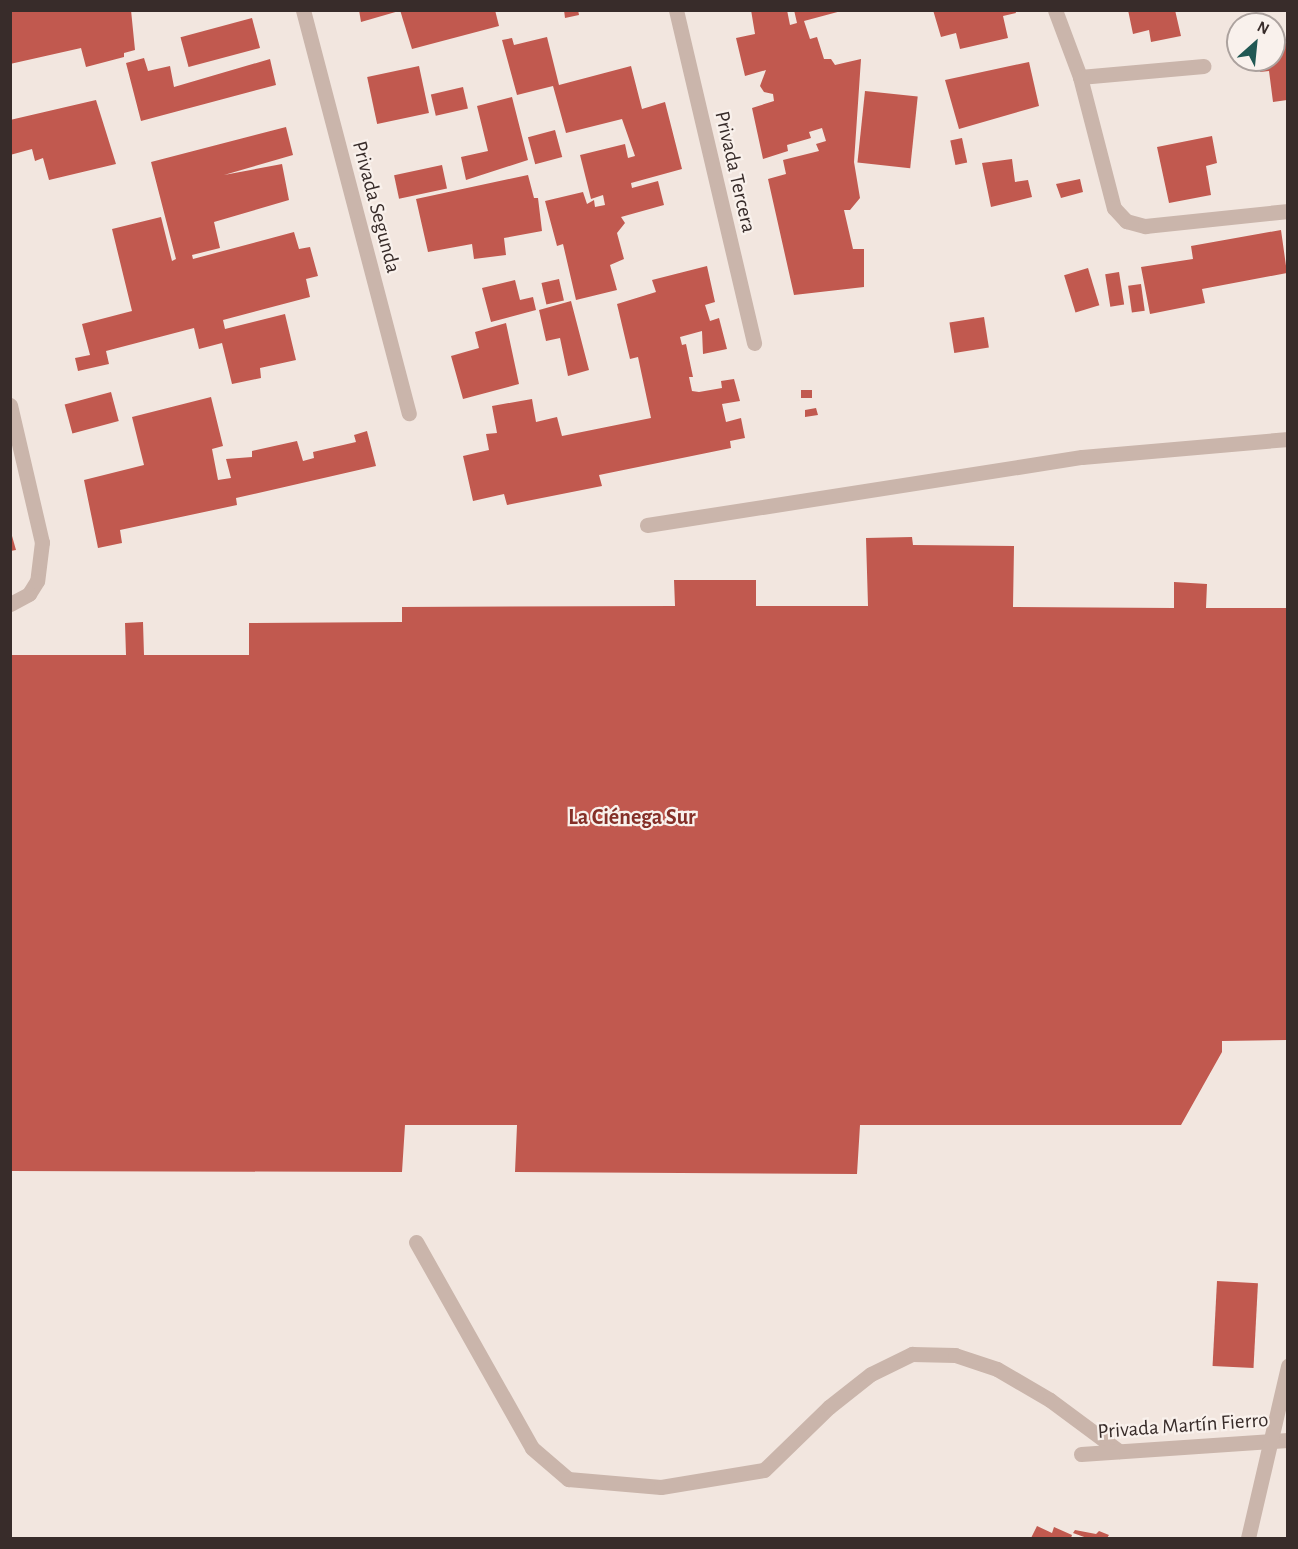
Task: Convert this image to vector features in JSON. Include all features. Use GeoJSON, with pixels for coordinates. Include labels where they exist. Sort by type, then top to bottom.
{"type":"FeatureCollection","features":[{"type":"Feature","properties":{"kind":"street","name":"Privada Segunda"},"geometry":{"type":"LineString","coordinates":[[303,10],[409,414]]}},
{"type":"Feature","properties":{"kind":"street","name":"Privada Tercera"},"geometry":{"type":"LineString","coordinates":[[676,10],[754,343]]}},
{"type":"Feature","properties":{"kind":"street"},"geometry":{"type":"LineString","coordinates":[[1055,10],[1080,77],[1114,208],[1126,221],[1145,226],[1287,211]]}},
{"type":"Feature","properties":{"kind":"street"},"geometry":{"type":"LineString","coordinates":[[1080,77],[1204,66]]}},
{"type":"Feature","properties":{"kind":"street"},"geometry":{"type":"LineString","coordinates":[[10,405],[42,542],[37,580],[29,594],[10,604]]}},
{"type":"Feature","properties":{"kind":"street"},"geometry":{"type":"LineString","coordinates":[[646,525],[1082,457],[1287,440]]}},
{"type":"Feature","properties":{"kind":"street"},"geometry":{"type":"LineString","coordinates":[[416,1242],[532,1448],[568,1479],[661,1486],[764,1470],[829,1407],[871,1374],[912,1354],[955,1355],[998,1369],[1050,1400],[1119,1451]]}},
{"type":"Feature","properties":{"kind":"street"},"geometry":{"type":"LineString","coordinates":[[1248,1539],[1287,1366]]}},
{"type":"Feature","properties":{"kind":"street","name":"Privada Martín Fierro"},"geometry":{"type":"LineString","coordinates":[[1081,1454],[1287,1440]]}},
{"type":"Feature","properties":{"kind":"building"},"geometry":{"type":"Polygon","coordinates":[[[10,10],[131,10],[135,50],[124,53],[124,57],[86,67],[81,48],[10,64],[10,10]]]}},
{"type":"Feature","properties":{"kind":"building"},"geometry":{"type":"Polygon","coordinates":[[[359,10],[399,10],[399,11],[361,22],[359,10]]]}},
{"type":"Feature","properties":{"kind":"building"},"geometry":{"type":"Polygon","coordinates":[[[400,10],[495,10],[499,26],[412,49],[400,10]]]}},
{"type":"Feature","properties":{"kind":"building"},"geometry":{"type":"Polygon","coordinates":[[[564,10],[578,10],[579,15],[565,18],[564,10]]]}},
{"type":"Feature","properties":{"kind":"building"},"geometry":{"type":"Polygon","coordinates":[[[751,10],[787,10],[790,25],[797,23],[794,10],[845,10],[804,21],[810,39],[817,37],[824,59],[831,59],[835,65],[861,59],[854,162],[860,198],[850,210],[844,210],[853,249],[864,249],[864,287],[794,295],[768,179],[786,174],[783,160],[819,151],[816,144],[826,141],[822,128],[809,132],[811,138],[787,145],[788,151],[763,159],[752,108],[774,101],[773,94],[764,92],[760,86],[766,70],[745,76],[736,38],[755,34],[751,10]]]}},
{"type":"Feature","properties":{"kind":"building"},"geometry":{"type":"Polygon","coordinates":[[[933,10],[1015,10],[1016,13],[1003,16],[1008,38],[960,49],[956,33],[941,37],[933,10]]]}},
{"type":"Feature","properties":{"kind":"building"},"geometry":{"type":"Polygon","coordinates":[[[1128,10],[1175,10],[1181,36],[1151,42],[1149,30],[1133,34],[1128,10]]]}},
{"type":"Feature","properties":{"kind":"building"},"geometry":{"type":"Polygon","coordinates":[[[252,18],[260,48],[189,67],[181,37],[252,18]]]}},
{"type":"Feature","properties":{"kind":"building"},"geometry":{"type":"Polygon","coordinates":[[[547,37],[559,85],[631,66],[642,109],[665,102],[682,169],[631,183],[632,188],[658,181],[664,205],[621,217],[625,223],[617,233],[624,259],[610,265],[617,290],[576,300],[563,244],[557,246],[545,201],[583,192],[587,204],[594,200],[595,207],[605,205],[603,195],[591,199],[580,155],[625,144],[628,158],[635,156],[622,119],[566,133],[553,86],[517,95],[502,40],[512,38],[514,45],[547,37]]]}},
{"type":"Feature","properties":{"kind":"building"},"geometry":{"type":"Polygon","coordinates":[[[1286,39],[1287,100],[1273,102],[1269,72],[1286,72],[1286,39]]]}},
{"type":"Feature","properties":{"kind":"building"},"geometry":{"type":"Polygon","coordinates":[[[144,58],[148,71],[170,66],[174,87],[270,59],[276,85],[141,121],[126,63],[144,58]]]}},
{"type":"Feature","properties":{"kind":"building"},"geometry":{"type":"Polygon","coordinates":[[[1029,62],[1039,106],[959,129],[945,80],[1029,62]]]}},
{"type":"Feature","properties":{"kind":"building"},"geometry":{"type":"Polygon","coordinates":[[[419,66],[429,113],[377,124],[367,77],[419,66]]]}},
{"type":"Feature","properties":{"kind":"building"},"geometry":{"type":"Polygon","coordinates":[[[463,87],[468,108],[436,116],[431,94],[463,87]]]}},
{"type":"Feature","properties":{"kind":"building"},"geometry":{"type":"Polygon","coordinates":[[[865,91],[918,97],[910,168],[857,163],[865,91]]]}},
{"type":"Feature","properties":{"kind":"building"},"geometry":{"type":"Polygon","coordinates":[[[512,97],[528,160],[466,180],[461,157],[488,151],[477,106],[512,97]]]}},
{"type":"Feature","properties":{"kind":"building"},"geometry":{"type":"Polygon","coordinates":[[[96,100],[116,164],[49,180],[43,158],[35,161],[32,149],[10,155],[10,120],[96,100]]]}},
{"type":"Feature","properties":{"kind":"building"},"geometry":{"type":"Polygon","coordinates":[[[286,127],[293,155],[224,175],[282,164],[289,200],[214,222],[220,248],[192,255],[193,259],[294,232],[299,249],[310,247],[318,276],[306,279],[310,297],[223,320],[225,329],[285,314],[296,360],[260,368],[261,378],[232,384],[222,343],[199,349],[194,328],[106,351],[109,364],[78,371],[75,358],[90,355],[82,324],[132,311],[112,229],[161,217],[172,261],[176,259],[151,162],[286,127]]]}},
{"type":"Feature","properties":{"kind":"building"},"geometry":{"type":"Polygon","coordinates":[[[555,130],[562,157],[535,164],[528,137],[555,130]]]}},
{"type":"Feature","properties":{"kind":"building"},"geometry":{"type":"Polygon","coordinates":[[[1212,136],[1217,163],[1206,166],[1211,195],[1169,203],[1157,147],[1212,136]]]}},
{"type":"Feature","properties":{"kind":"building"},"geometry":{"type":"Polygon","coordinates":[[[962,138],[967,162],[955,165],[950,140],[962,138]]]}},
{"type":"Feature","properties":{"kind":"building"},"geometry":{"type":"Polygon","coordinates":[[[1012,159],[1015,182],[1028,180],[1032,197],[991,207],[982,163],[1012,159]]]}},
{"type":"Feature","properties":{"kind":"building"},"geometry":{"type":"Polygon","coordinates":[[[442,165],[447,188],[399,199],[394,175],[442,165]]]}},
{"type":"Feature","properties":{"kind":"building"},"geometry":{"type":"Polygon","coordinates":[[[528,175],[534,198],[538,198],[542,231],[504,238],[506,255],[474,259],[472,244],[428,252],[416,199],[528,175]]]}},
{"type":"Feature","properties":{"kind":"building"},"geometry":{"type":"Polygon","coordinates":[[[1080,179],[1083,192],[1061,198],[1056,184],[1080,179]]]}},
{"type":"Feature","properties":{"kind":"building"},"geometry":{"type":"Polygon","coordinates":[[[1281,230],[1287,273],[1202,289],[1205,303],[1150,314],[1141,267],[1193,259],[1191,246],[1281,230]]]}},
{"type":"Feature","properties":{"kind":"building"},"geometry":{"type":"Polygon","coordinates":[[[707,266],[715,302],[705,305],[710,321],[719,318],[727,349],[703,354],[702,331],[680,337],[682,345],[686,344],[693,377],[689,377],[692,391],[722,388],[721,381],[734,379],[740,401],[722,404],[726,422],[741,418],[745,438],[730,441],[731,448],[599,475],[602,486],[507,505],[504,494],[473,501],[463,456],[489,450],[486,434],[497,433],[492,406],[532,399],[536,422],[557,417],[562,436],[651,418],[638,357],[630,359],[617,304],[656,292],[652,280],[707,266]]]}},
{"type":"Feature","properties":{"kind":"building"},"geometry":{"type":"Polygon","coordinates":[[[1088,268],[1099,305],[1075,313],[1064,275],[1088,268]]]}},
{"type":"Feature","properties":{"kind":"building"},"geometry":{"type":"Polygon","coordinates":[[[1119,272],[1124,305],[1110,307],[1105,274],[1119,272]]]}},
{"type":"Feature","properties":{"kind":"building"},"geometry":{"type":"Polygon","coordinates":[[[559,279],[564,300],[546,304],[541,283],[559,279]]]}},
{"type":"Feature","properties":{"kind":"building"},"geometry":{"type":"Polygon","coordinates":[[[515,280],[520,300],[533,297],[536,310],[491,322],[482,288],[515,280]]]}},
{"type":"Feature","properties":{"kind":"building"},"geometry":{"type":"Polygon","coordinates":[[[1141,284],[1145,311],[1132,313],[1128,286],[1141,284]]]}},
{"type":"Feature","properties":{"kind":"building"},"geometry":{"type":"Polygon","coordinates":[[[571,301],[589,370],[568,376],[560,338],[546,341],[539,310],[571,301]]]}},
{"type":"Feature","properties":{"kind":"building"},"geometry":{"type":"Polygon","coordinates":[[[984,317],[989,348],[954,353],[949,322],[984,317]]]}},
{"type":"Feature","properties":{"kind":"building"},"geometry":{"type":"Polygon","coordinates":[[[506,323],[519,384],[463,399],[451,356],[479,348],[475,332],[506,323]]]}},
{"type":"Feature","properties":{"kind":"building"},"geometry":{"type":"Polygon","coordinates":[[[801,390],[812,390],[812,398],[801,398],[801,390]]]}},
{"type":"Feature","properties":{"kind":"building"},"geometry":{"type":"Polygon","coordinates":[[[111,392],[119,421],[72,433],[65,404],[111,392]]]}},
{"type":"Feature","properties":{"kind":"building"},"geometry":{"type":"Polygon","coordinates":[[[211,397],[223,446],[212,449],[218,480],[231,478],[226,459],[252,457],[252,451],[297,441],[303,461],[314,458],[313,452],[356,442],[354,435],[367,431],[376,466],[236,498],[237,505],[120,530],[122,543],[98,548],[84,480],[144,465],[132,417],[211,397]]]}},
{"type":"Feature","properties":{"kind":"building"},"geometry":{"type":"Polygon","coordinates":[[[816,408],[818,415],[805,417],[805,410],[816,408]]]}},
{"type":"Feature","properties":{"kind":"building"},"geometry":{"type":"Polygon","coordinates":[[[10,529],[16,550],[10,551],[10,529]]]}},
{"type":"Feature","properties":{"kind":"building"},"geometry":{"type":"Polygon","coordinates":[[[912,537],[913,545],[1014,546],[1013,607],[1174,608],[1174,582],[1207,584],[1206,608],[1287,608],[1287,1040],[1222,1041],[1222,1052],[1181,1125],[860,1125],[857,1174],[515,1172],[517,1125],[405,1125],[402,1172],[10,1171],[10,655],[126,655],[125,623],[143,622],[144,655],[249,655],[249,623],[402,622],[402,607],[675,606],[674,580],[756,580],[756,606],[868,606],[866,538],[912,537]]]}},
{"type":"Feature","properties":{"kind":"building"},"geometry":{"type":"Polygon","coordinates":[[[1217,1281],[1258,1283],[1253,1368],[1213,1366],[1217,1281]]]}},
{"type":"Feature","properties":{"kind":"building"},"geometry":{"type":"Polygon","coordinates":[[[1037,1526],[1052,1533],[1054,1527],[1072,1535],[1071,1538],[1031,1538],[1037,1526]]]}},
{"type":"Feature","properties":{"kind":"building"},"geometry":{"type":"Polygon","coordinates":[[[1075,1530],[1096,1534],[1099,1531],[1109,1535],[1107,1538],[1087,1538],[1073,1533],[1075,1530]]]}},
{"type":"Feature","properties":{"kind":"district","name":"La Ciénega Sur"},"geometry":{"type":"Point","coordinates":[632,818]}}]}
